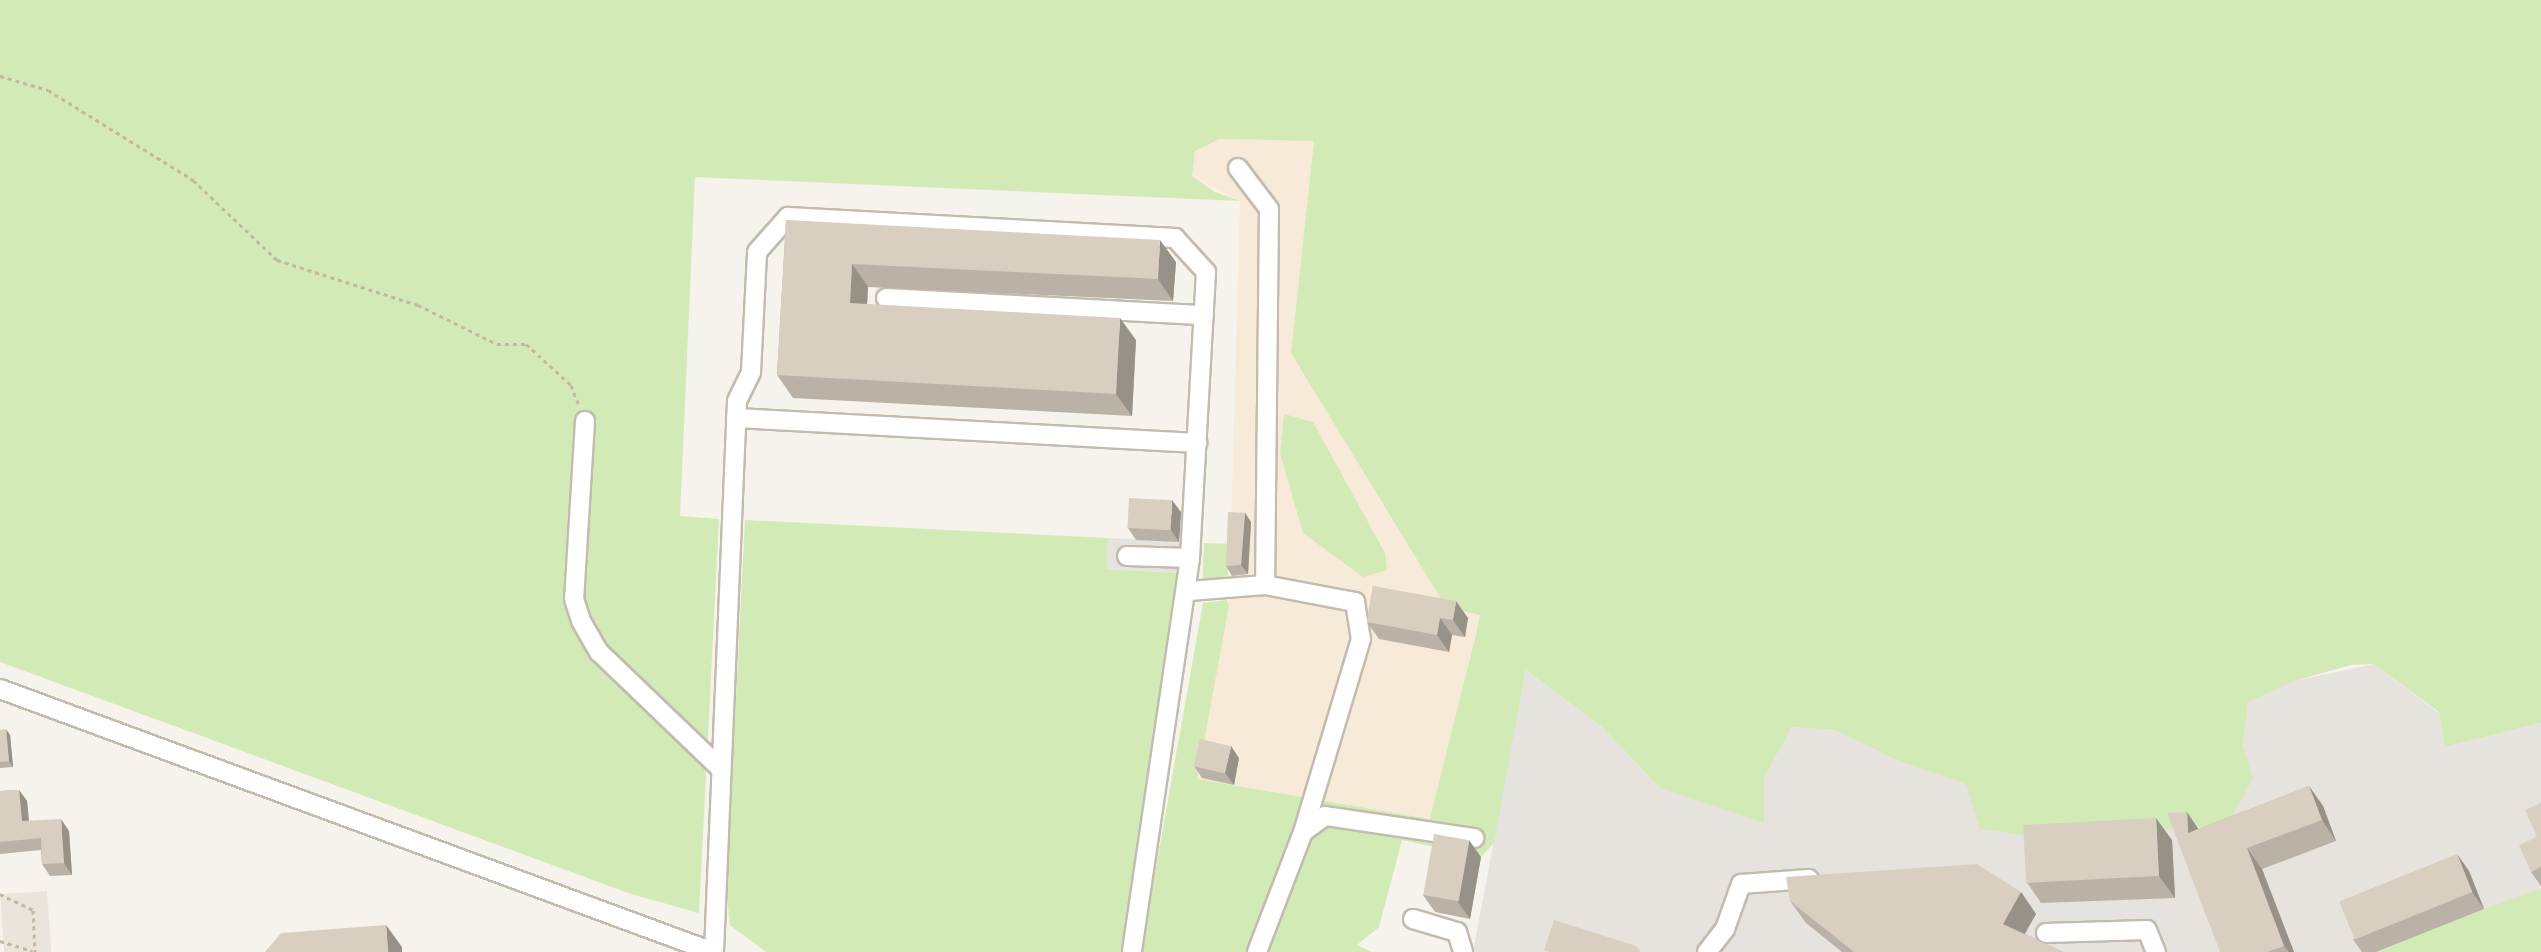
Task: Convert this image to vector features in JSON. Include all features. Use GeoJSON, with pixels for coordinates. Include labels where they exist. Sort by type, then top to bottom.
{"type":"FeatureCollection","features":[{"type":"Feature","properties":{"kind":"street"},"geometry":{"type":"LineString","coordinates":[[1238,168],[1269,209],[1265,585]]}},
{"type":"Feature","properties":{"kind":"street"},"geometry":{"type":"LineString","coordinates":[[0,689],[713,952],[737,401],[751,372],[757,252],[788,217],[1175,238],[1206,272],[1189,591],[1132,952]]}},
{"type":"Feature","properties":{"kind":"street"},"geometry":{"type":"LineString","coordinates":[[886,298],[1204,315]]}},
{"type":"Feature","properties":{"kind":"street"},"geometry":{"type":"LineString","coordinates":[[736,418],[1197,443]]}},
{"type":"Feature","properties":{"kind":"street"},"geometry":{"type":"LineString","coordinates":[[585,421],[574,599],[581,621],[599,652],[721,769]]}},
{"type":"Feature","properties":{"kind":"street"},"geometry":{"type":"LineString","coordinates":[[1127,556],[1190,558]]}},
{"type":"Feature","properties":{"kind":"street"},"geometry":{"type":"LineString","coordinates":[[1189,591],[1265,585],[1355,602],[1361,639],[1303,832],[1257,952]]}},
{"type":"Feature","properties":{"kind":"street"},"geometry":{"type":"LineString","coordinates":[[1303,832],[1325,816],[1474,838]]}},
{"type":"Feature","properties":{"kind":"street"},"geometry":{"type":"LineString","coordinates":[[1707,952],[1725,929],[1741,884],[1830,878]]}},
{"type":"Feature","properties":{"kind":"street"},"geometry":{"type":"LineString","coordinates":[[1413,919],[1457,932],[1463,952]]}},
{"type":"Feature","properties":{"kind":"street"},"geometry":{"type":"LineString","coordinates":[[2046,933],[2147,930],[2156,952]]}},
{"type":"Feature","properties":{"kind":"path"},"geometry":{"type":"LineString","coordinates":[[0,76],[48,90],[193,180],[277,260],[418,305],[497,344],[526,344],[571,385],[585,421]]}},
{"type":"Feature","properties":{"kind":"path"},"geometry":{"type":"LineString","coordinates":[[0,894],[33,910],[33,951],[0,941]]}},
{"type":"Feature","properties":{"kind":"shaded area"},"geometry":{"type":"Polygon","coordinates":[[[1218,139],[1314,141],[1291,353],[1480,615],[1431,819],[1196,779],[1229,606],[1240,201],[1192,176],[1195,151],[1218,139]]]}},
{"type":"Feature","properties":{"kind":"shaded area"},"geometry":{"type":"Polygon","coordinates":[[[1108,538],[1182,542],[1180,573],[1106,569],[1108,538]]]}},
{"type":"Feature","properties":{"kind":"shaded area"},"geometry":{"type":"Polygon","coordinates":[[[2374,664],[2439,713],[2445,747],[2541,723],[2541,889],[2376,952],[1473,952],[1526,670],[1602,727],[1660,788],[1764,822],[1764,778],[1792,727],[1834,730],[1901,762],[1967,784],[2253,778],[2243,745],[2248,701],[2294,681],[2374,664]]]}},
{"type":"Feature","properties":{"kind":"shaded area"},"geometry":{"type":"Polygon","coordinates":[[[47,891],[51,952],[4,952],[0,894],[47,891]]]}},
{"type":"Feature","properties":{"kind":"green space"},"geometry":{"type":"Polygon","coordinates":[[[0,0],[2541,0],[2541,723],[2445,747],[2439,712],[2374,664],[2351,665],[2294,681],[2248,702],[2243,745],[2253,778],[2228,824],[2044,838],[1980,829],[1966,784],[1901,762],[1834,730],[1792,727],[1764,778],[1764,823],[1660,788],[1602,727],[1526,670],[1494,843],[1481,857],[1402,840],[1379,927],[1357,945],[1372,952],[1141,952],[1203,603],[1227,600],[1229,606],[1197,779],[1430,819],[1476,634],[1480,615],[1446,607],[1291,353],[1314,141],[1219,139],[1195,151],[1192,176],[1215,192],[1240,201],[695,177],[680,516],[719,519],[699,913],[631,894],[0,662],[0,0]]]}},
{"type":"Feature","properties":{"kind":"green space"},"geometry":{"type":"Polygon","coordinates":[[[1284,414],[1313,422],[1385,553],[1387,570],[1363,577],[1303,533],[1280,453],[1284,414]]]}},
{"type":"Feature","properties":{"kind":"green space"},"geometry":{"type":"Polygon","coordinates":[[[745,520],[1108,538],[1107,569],[1181,573],[1122,952],[766,952],[730,925],[726,890],[745,520]]]}},
{"type":"Feature","properties":{"kind":"green space"},"geometry":{"type":"Polygon","coordinates":[[[1204,543],[1229,544],[1228,579],[1203,578],[1204,543]]]}},
{"type":"Feature","properties":{"kind":"green space"},"geometry":{"type":"Polygon","coordinates":[[[2541,889],[2541,952],[2376,952],[2484,909],[2541,889]]]}},
{"type":"Feature","properties":{"kind":"building"},"geometry":{"type":"Polygon","coordinates":[[[786,220],[1160,240],[1158,279],[852,264],[850,303],[1120,318],[1116,394],[777,375],[786,220]]]}},
{"type":"Feature","properties":{"kind":"building"},"geometry":{"type":"Polygon","coordinates":[[[1129,498],[1172,500],[1170,530],[1127,528],[1129,498]]]}},
{"type":"Feature","properties":{"kind":"building"},"geometry":{"type":"Polygon","coordinates":[[[1228,512],[1245,513],[1241,565],[1226,566],[1228,512]]]}},
{"type":"Feature","properties":{"kind":"building"},"geometry":{"type":"Polygon","coordinates":[[[1373,586],[1456,601],[1453,620],[1440,618],[1437,635],[1367,622],[1373,586]]]}},
{"type":"Feature","properties":{"kind":"building"},"geometry":{"type":"Polygon","coordinates":[[[6,729],[9,761],[0,762],[0,730],[6,729]]]}},
{"type":"Feature","properties":{"kind":"building"},"geometry":{"type":"Polygon","coordinates":[[[1200,739],[1231,746],[1225,773],[1194,766],[1200,739]]]}},
{"type":"Feature","properties":{"kind":"building"},"geometry":{"type":"Polygon","coordinates":[[[2309,786],[2322,820],[2247,848],[2284,946],[2267,952],[2220,952],[2167,813],[2187,812],[2188,833],[2309,786]]]}},
{"type":"Feature","properties":{"kind":"building"},"geometry":{"type":"Polygon","coordinates":[[[19,790],[22,821],[61,819],[64,863],[42,864],[41,838],[0,842],[0,791],[19,790]]]}},
{"type":"Feature","properties":{"kind":"building"},"geometry":{"type":"Polygon","coordinates":[[[2541,803],[2541,867],[2531,872],[2519,845],[2537,837],[2525,810],[2541,803]]]}},
{"type":"Feature","properties":{"kind":"building"},"geometry":{"type":"Polygon","coordinates":[[[2156,818],[2159,876],[2026,883],[2023,825],[2156,818]]]}},
{"type":"Feature","properties":{"kind":"building"},"geometry":{"type":"Polygon","coordinates":[[[1434,834],[1469,840],[1459,901],[1423,895],[1434,834]]]}},
{"type":"Feature","properties":{"kind":"building"},"geometry":{"type":"Polygon","coordinates":[[[2457,854],[2472,892],[2355,940],[2339,902],[2457,854]]]}},
{"type":"Feature","properties":{"kind":"building"},"geometry":{"type":"Polygon","coordinates":[[[1977,864],[2021,892],[2003,924],[2063,952],[1854,952],[1790,901],[1786,877],[1977,864]]]}},
{"type":"Feature","properties":{"kind":"building"},"geometry":{"type":"Polygon","coordinates":[[[1554,920],[1636,946],[1641,952],[1549,952],[1544,950],[1554,920]]]}},
{"type":"Feature","properties":{"kind":"building"},"geometry":{"type":"Polygon","coordinates":[[[386,925],[388,952],[265,952],[281,933],[386,925]]]}}]}
